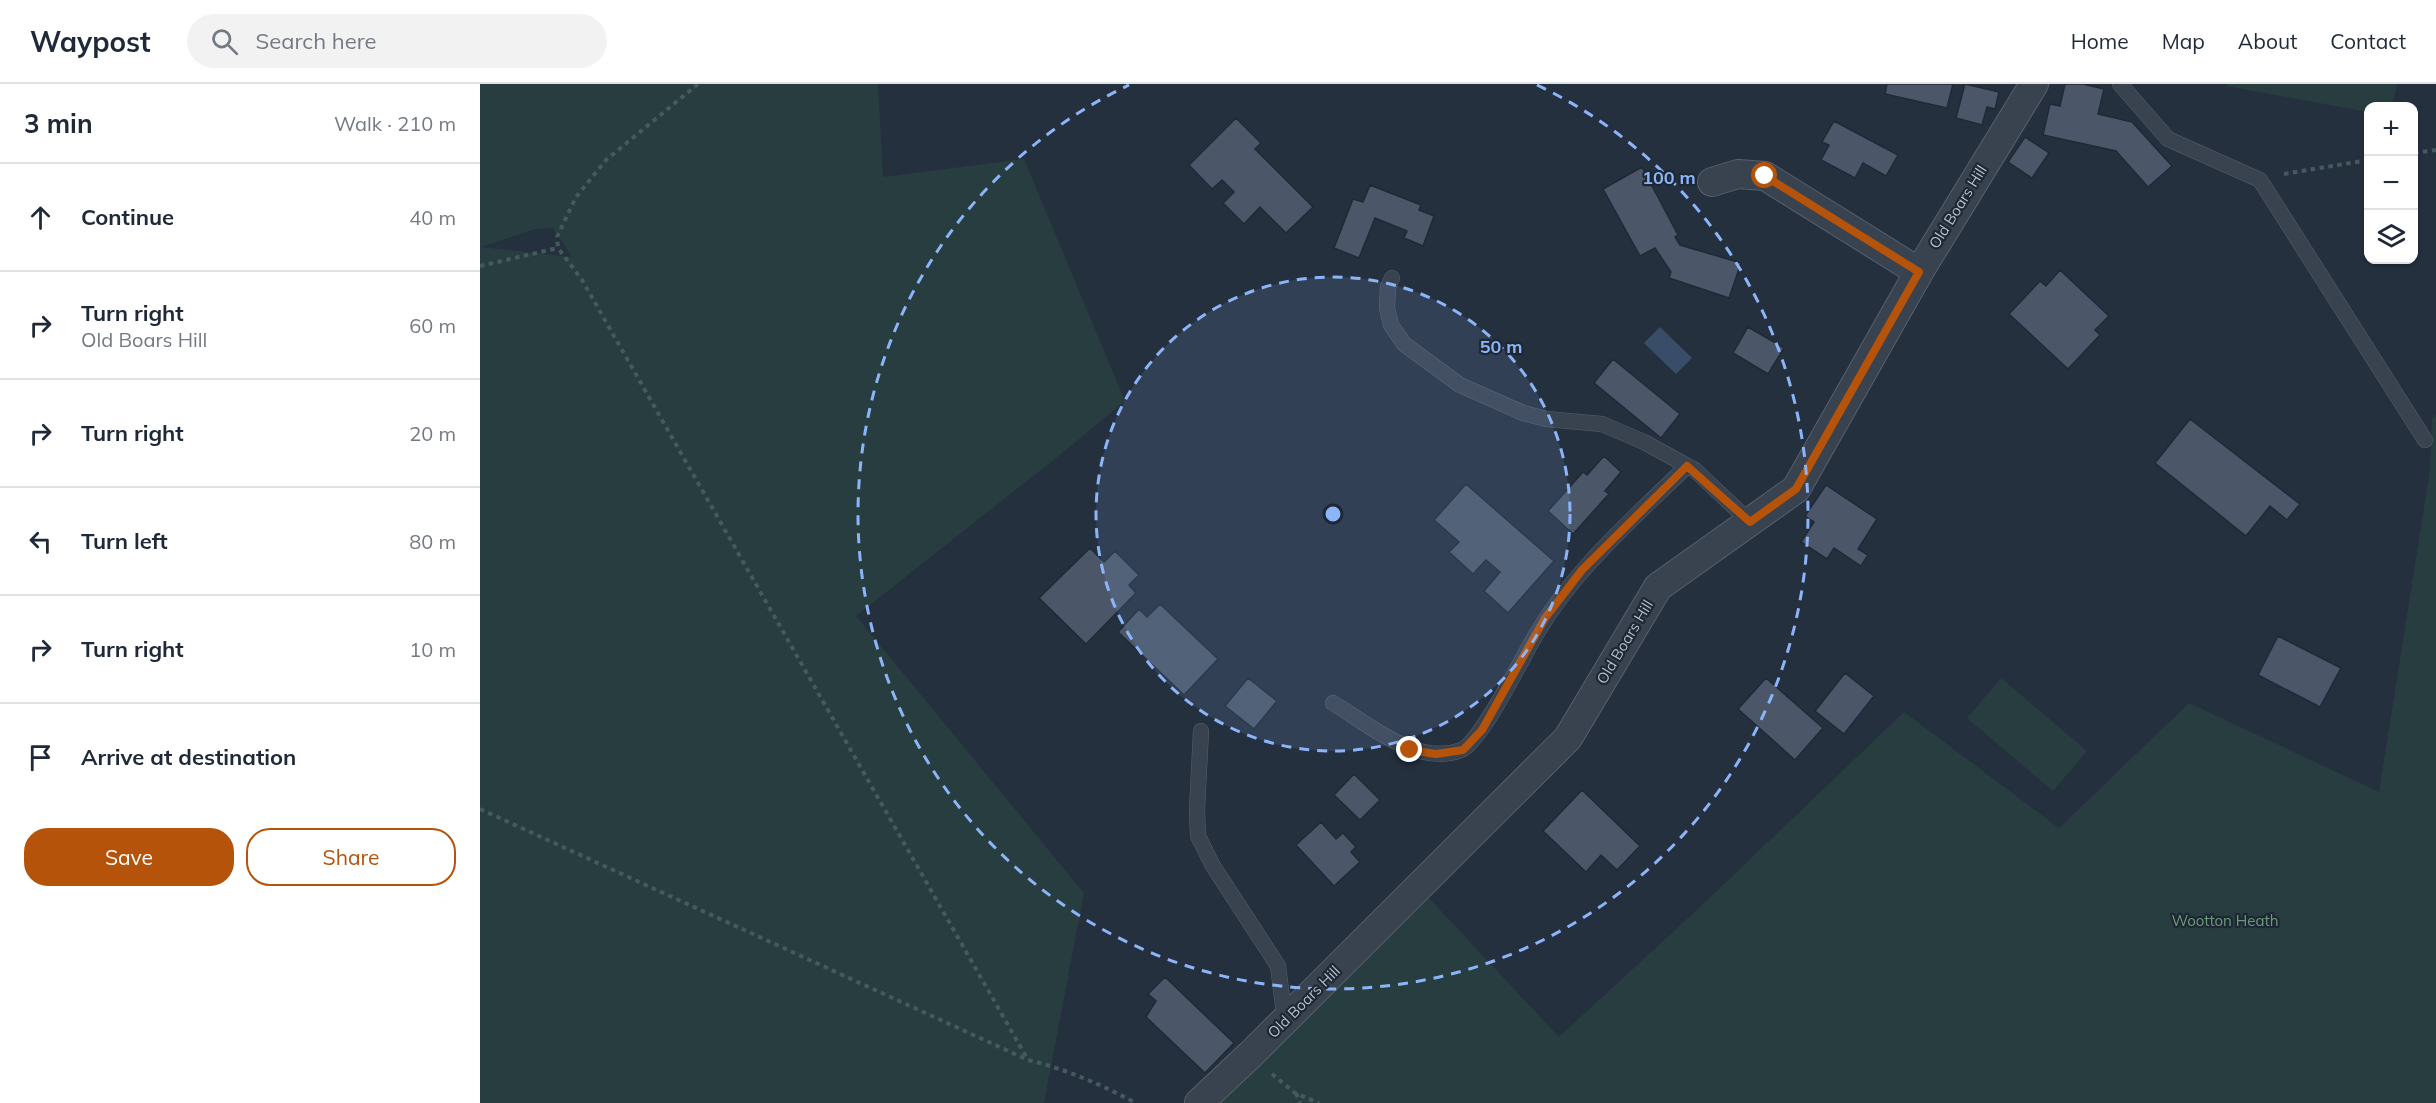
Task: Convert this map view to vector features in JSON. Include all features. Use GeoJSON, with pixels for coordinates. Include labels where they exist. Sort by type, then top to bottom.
{"type":"FeatureCollection","features":[{"type":"Feature","properties":{"kind":"street","name":"Old Boars Hill"},"geometry":{"type":"LineString","coordinates":[[1199,1103],[1285,1022],[1568,738],[1658,587],[1796,489],[1919,272],[2034,84]]}},
{"type":"Feature","properties":{"kind":"street"},"geometry":{"type":"LineString","coordinates":[[1712,182],[1738,174],[1765,176],[1919,272]]}},
{"type":"Feature","properties":{"kind":"lane"},"geometry":{"type":"LineString","coordinates":[[2120,84],[2168,139],[2260,180],[2425,440]]}},
{"type":"Feature","properties":{"kind":"lane"},"geometry":{"type":"LineString","coordinates":[[1392,278],[1388,287],[1387,308],[1391,325],[1404,344],[1460,385],[1523,413],[1546,419],[1602,424],[1644,442],[1687,466],[1750,522]]}},
{"type":"Feature","properties":{"kind":"lane"},"geometry":{"type":"LineString","coordinates":[[1333,703],[1410,750],[1436,754],[1463,750],[1482,730],[1545,618],[1582,570],[1687,466]]}},
{"type":"Feature","properties":{"kind":"lane"},"geometry":{"type":"LineString","coordinates":[[1201,731],[1198,836],[1214,866],[1278,966],[1285,1022]]}},
{"type":"Feature","properties":{"kind":"path"},"geometry":{"type":"LineString","coordinates":[[698,84],[606,160],[576,196],[556,237],[558,248],[582,280],[1029,1060]]}},
{"type":"Feature","properties":{"kind":"path"},"geometry":{"type":"LineString","coordinates":[[2418,152],[2436,150]]}},
{"type":"Feature","properties":{"kind":"path"},"geometry":{"type":"LineString","coordinates":[[2260,180],[2298,171],[2364,161]]}},
{"type":"Feature","properties":{"kind":"path"},"geometry":{"type":"LineString","coordinates":[[480,266],[558,248]]}},
{"type":"Feature","properties":{"kind":"path"},"geometry":{"type":"LineString","coordinates":[[480,809],[1029,1060],[1051,1066],[1112,1090],[1136,1103]]}},
{"type":"Feature","properties":{"kind":"path"},"geometry":{"type":"LineString","coordinates":[[1251,1054],[1278,1081],[1295,1093],[1319,1103]]}},
{"type":"Feature","properties":{"kind":"path"},"geometry":{"type":"LineString","coordinates":[[1295,1093],[1300,1103]]}},
{"type":"Feature","properties":{"kind":"green space"},"geometry":{"type":"Polygon","coordinates":[[[480,84],[878,84],[883,177],[1024,159],[1125,401],[856,616],[1084,893],[1044,1103],[480,1103],[480,84]],[[553,228],[535,229],[481,247],[572,257],[553,228]]]}},
{"type":"Feature","properties":{"kind":"green space"},"geometry":{"type":"Polygon","coordinates":[[[2227,84],[2397,84],[2393,102],[2364,102],[2364,111],[2226,86],[2227,84]]]}},
{"type":"Feature","properties":{"kind":"green space","name":"Wootton Heath"},"geometry":{"type":"Polygon","coordinates":[[[2436,415],[2436,1103],[1218,1103],[1427,896],[1559,1037],[1700,907],[1904,712],[2059,828],[2189,703],[2379,792],[2430,470],[2432,418],[2436,415]]]}},
{"type":"Feature","properties":{"kind":"green space"},"geometry":{"type":"Polygon","coordinates":[[[2001,678],[2087,751],[2053,791],[1967,718],[2001,678]]]}},
{"type":"Feature","properties":{"kind":"water"},"geometry":{"type":"Polygon","coordinates":[[[1660,327],[1692,358],[1676,374],[1644,343],[1660,327]]]}},
{"type":"Feature","properties":{"kind":"building"},"geometry":{"type":"Polygon","coordinates":[[[1887,84],[1953,84],[1947,108],[1885,94],[1887,84]]]}},
{"type":"Feature","properties":{"kind":"building"},"geometry":{"type":"Polygon","coordinates":[[[1965,84],[1999,92],[1995,109],[1987,107],[1982,125],[1956,118],[1965,84]]]}},
{"type":"Feature","properties":{"kind":"building"},"geometry":{"type":"Polygon","coordinates":[[[2065,84],[2083,84],[2104,89],[2098,114],[2132,122],[2172,166],[2148,187],[2116,151],[2043,135],[2050,104],[2060,106],[2065,84]]]}},
{"type":"Feature","properties":{"kind":"building"},"geometry":{"type":"Polygon","coordinates":[[[1236,118],[1261,143],[1255,149],[1313,207],[1286,233],[1260,207],[1244,224],[1223,203],[1234,192],[1222,180],[1212,189],[1189,165],[1236,118]]]}},
{"type":"Feature","properties":{"kind":"building"},"geometry":{"type":"Polygon","coordinates":[[[1834,121],[1898,155],[1886,176],[1863,163],[1855,178],[1821,160],[1829,145],[1822,142],[1834,121]]]}},
{"type":"Feature","properties":{"kind":"building"},"geometry":{"type":"Polygon","coordinates":[[[2025,137],[2049,153],[2032,178],[2008,162],[2025,137]]]}},
{"type":"Feature","properties":{"kind":"building"},"geometry":{"type":"Polygon","coordinates":[[[1642,167],[1678,235],[1675,237],[1680,245],[1741,263],[1729,298],[1669,278],[1671,272],[1655,248],[1640,256],[1603,189],[1642,167]]]}},
{"type":"Feature","properties":{"kind":"building"},"geometry":{"type":"Polygon","coordinates":[[[1370,185],[1421,205],[1419,210],[1434,216],[1423,246],[1404,238],[1407,231],[1375,218],[1359,258],[1334,248],[1353,199],[1363,202],[1370,185]]]}},
{"type":"Feature","properties":{"kind":"building"},"geometry":{"type":"Polygon","coordinates":[[[2060,270],[2109,316],[2095,330],[2100,335],[2068,369],[2009,314],[2040,281],[2046,286],[2060,270]]]}},
{"type":"Feature","properties":{"kind":"building"},"geometry":{"type":"Polygon","coordinates":[[[1748,327],[1784,348],[1768,374],[1733,353],[1748,327]]]}},
{"type":"Feature","properties":{"kind":"building"},"geometry":{"type":"Polygon","coordinates":[[[1613,359],[1680,414],[1661,438],[1594,383],[1613,359]]]}},
{"type":"Feature","properties":{"kind":"building"},"geometry":{"type":"Polygon","coordinates":[[[2190,419],[2300,504],[2287,520],[2270,506],[2246,536],[2155,463],[2190,419]]]}},
{"type":"Feature","properties":{"kind":"building"},"geometry":{"type":"Polygon","coordinates":[[[1604,456],[1621,472],[1605,491],[1609,494],[1573,534],[1548,511],[1583,472],[1587,475],[1604,456]]]}},
{"type":"Feature","properties":{"kind":"building"},"geometry":{"type":"Polygon","coordinates":[[[1466,484],[1554,561],[1508,613],[1484,591],[1500,572],[1486,560],[1473,574],[1449,552],[1459,542],[1434,520],[1466,484]]]}},
{"type":"Feature","properties":{"kind":"building"},"geometry":{"type":"Polygon","coordinates":[[[1826,485],[1877,519],[1858,549],[1868,555],[1861,566],[1834,548],[1827,559],[1801,542],[1814,522],[1805,516],[1826,485]]]}},
{"type":"Feature","properties":{"kind":"building"},"geometry":{"type":"Polygon","coordinates":[[[1090,548],[1104,562],[1115,551],[1139,575],[1129,585],[1136,593],[1086,644],[1039,598],[1090,548]]]}},
{"type":"Feature","properties":{"kind":"building"},"geometry":{"type":"Polygon","coordinates":[[[1160,604],[1218,659],[1184,695],[1118,632],[1139,609],[1147,617],[1160,604]]]}},
{"type":"Feature","properties":{"kind":"building"},"geometry":{"type":"Polygon","coordinates":[[[2278,636],[2341,668],[2320,707],[2258,675],[2278,636]]]}},
{"type":"Feature","properties":{"kind":"building"},"geometry":{"type":"Polygon","coordinates":[[[1845,673],[1874,696],[1844,734],[1815,711],[1845,673]]]}},
{"type":"Feature","properties":{"kind":"building"},"geometry":{"type":"Polygon","coordinates":[[[1248,678],[1277,701],[1254,729],[1225,706],[1248,678]]]}},
{"type":"Feature","properties":{"kind":"building"},"geometry":{"type":"Polygon","coordinates":[[[1766,678],[1823,728],[1795,760],[1738,709],[1766,678]]]}},
{"type":"Feature","properties":{"kind":"building"},"geometry":{"type":"Polygon","coordinates":[[[1354,774],[1380,800],[1360,820],[1334,795],[1354,774]]]}},
{"type":"Feature","properties":{"kind":"building"},"geometry":{"type":"Polygon","coordinates":[[[1582,790],[1640,846],[1617,870],[1601,855],[1586,872],[1543,831],[1582,790]]]}},
{"type":"Feature","properties":{"kind":"building"},"geometry":{"type":"Polygon","coordinates":[[[1321,822],[1336,839],[1343,833],[1356,847],[1351,852],[1360,862],[1334,886],[1296,845],[1321,822]]]}},
{"type":"Feature","properties":{"kind":"building"},"geometry":{"type":"Polygon","coordinates":[[[1165,977],[1234,1043],[1205,1073],[1146,1017],[1156,1001],[1148,994],[1165,977]]]}},
{"type":"Feature","properties":{"kind":"route"},"geometry":{"type":"LineString","coordinates":[[1410,750],[1436,754],[1463,750],[1482,730],[1545,618],[1582,570],[1687,466],[1695,470],[1750,522],[1796,489],[1919,272],[1765,176]]}}]}
